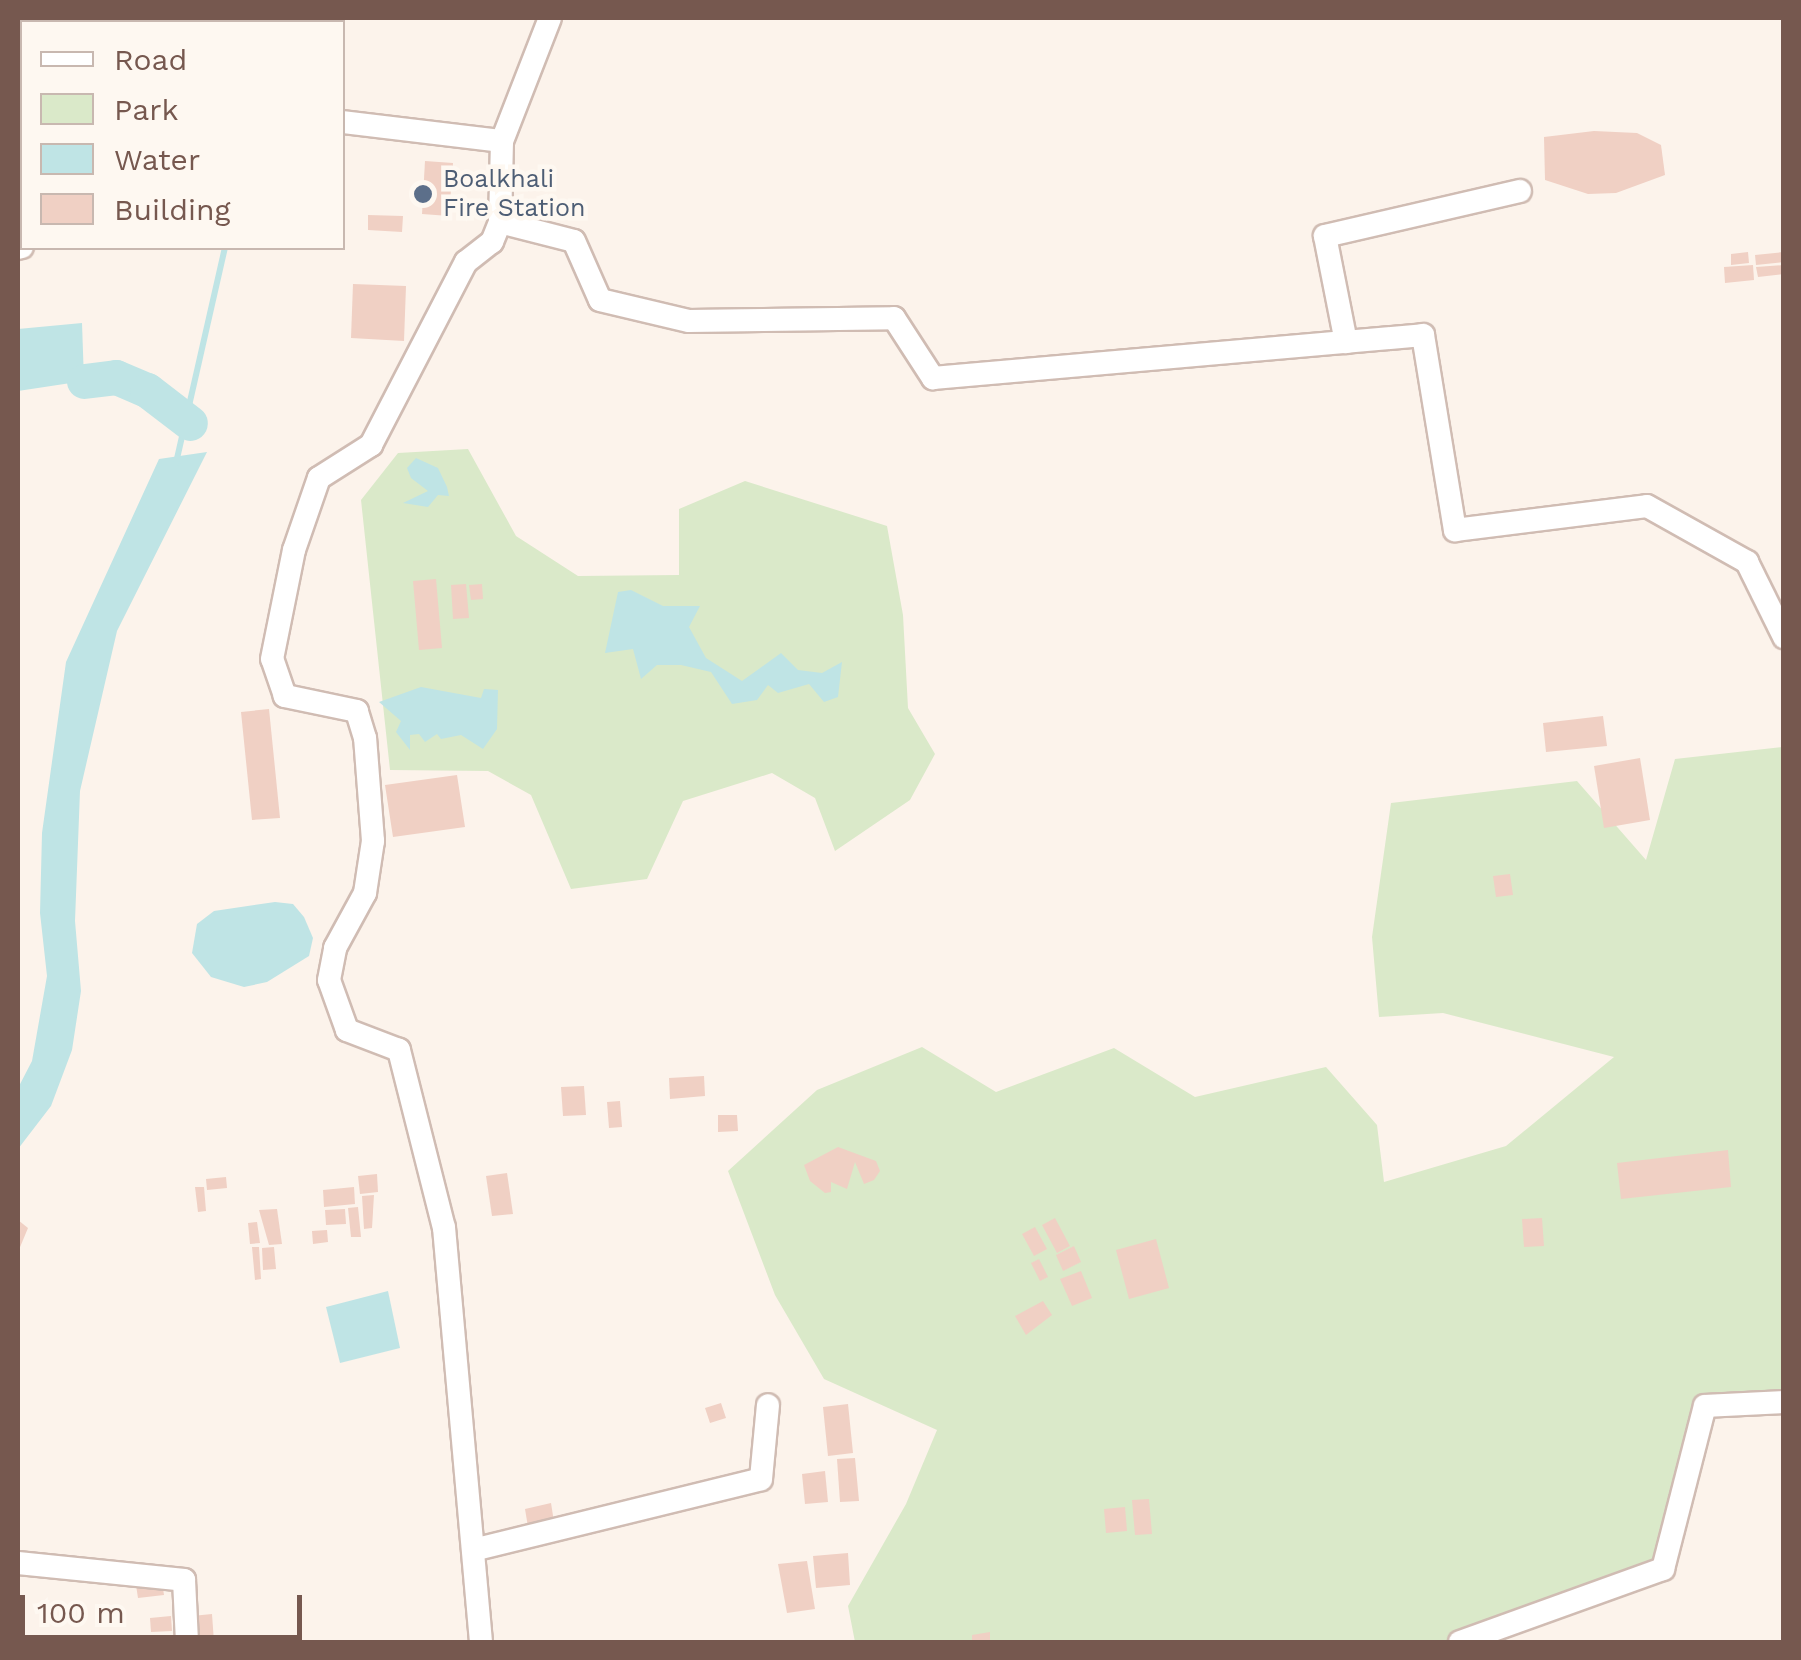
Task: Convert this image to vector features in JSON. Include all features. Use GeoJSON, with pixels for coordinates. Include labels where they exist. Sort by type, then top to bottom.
{"type":"FeatureCollection","features":[{"type":"Feature","properties":{"kind":"street"},"geometry":{"type":"LineString","coordinates":[[481,1642],[477,1549],[454,1295],[404,1064],[392,1043],[347,1030],[329,980],[335,948],[366,892],[373,841],[365,738],[357,711],[285,696],[272,659],[294,550],[319,478],[372,446],[466,262],[492,242],[500,222],[502,141],[550,18]]}},
{"type":"Feature","properties":{"kind":"street"},"geometry":{"type":"LineString","coordinates":[[345,122],[502,141]]}},
{"type":"Feature","properties":{"kind":"street"},"geometry":{"type":"LineString","coordinates":[[1346,342],[1325,236],[1520,190]]}},
{"type":"Feature","properties":{"kind":"street"},"geometry":{"type":"LineString","coordinates":[[500,222],[574,241],[600,300],[689,321],[894,318],[933,378],[1423,335],[1455,530],[1647,506],[1747,562],[1784,637]]}},
{"type":"Feature","properties":{"kind":"street"},"geometry":{"type":"LineString","coordinates":[[1460,1642],[1663,1569],[1705,1406],[1784,1402]]}},
{"type":"Feature","properties":{"kind":"street"},"geometry":{"type":"LineString","coordinates":[[477,1549],[761,1479],[768,1405]]}},
{"type":"Feature","properties":{"kind":"street"},"geometry":{"type":"LineString","coordinates":[[18,1564],[184,1580],[187,1642]]}},
{"type":"Feature","properties":{"kind":"green space"},"geometry":{"type":"Polygon","coordinates":[[[468,449],[516,536],[578,576],[679,575],[679,509],[745,481],[887,526],[903,615],[908,708],[935,754],[910,800],[835,851],[815,798],[772,773],[683,801],[647,879],[571,889],[531,795],[488,771],[390,770],[361,500],[398,453],[468,449]]]}},
{"type":"Feature","properties":{"kind":"green space"},"geometry":{"type":"Polygon","coordinates":[[[1783,747],[1783,1396],[1705,1406],[1663,1569],[1490,1642],[855,1642],[848,1606],[906,1504],[937,1430],[824,1379],[775,1295],[728,1171],[817,1090],[922,1047],[996,1092],[1114,1048],[1195,1097],[1326,1067],[1377,1125],[1384,1182],[1506,1146],[1614,1057],[1443,1013],[1379,1017],[1372,937],[1391,803],[1577,781],[1646,860],[1675,759],[1783,747]]]}},
{"type":"Feature","properties":{"kind":"water"},"geometry":{"type":"Polygon","coordinates":[[[20,48],[20,142],[18,49],[20,48]]]}},
{"type":"Feature","properties":{"kind":"water"},"geometry":{"type":"Polygon","coordinates":[[[82,323],[84,381],[18,391],[18,329],[82,323]]]}},
{"type":"Feature","properties":{"kind":"water"},"geometry":{"type":"Polygon","coordinates":[[[207,452],[117,631],[80,791],[75,921],[81,991],[72,1050],[51,1106],[18,1149],[18,1088],[32,1061],[47,976],[40,913],[42,833],[66,662],[159,459],[207,452]]]}},
{"type":"Feature","properties":{"kind":"water"},"geometry":{"type":"Polygon","coordinates":[[[416,458],[438,468],[447,487],[449,496],[438,495],[428,507],[403,503],[428,491],[411,478],[407,468],[416,458]]]}},
{"type":"Feature","properties":{"kind":"water"},"geometry":{"type":"Polygon","coordinates":[[[631,590],[663,606],[700,606],[689,627],[706,658],[742,681],[781,653],[798,670],[822,673],[842,662],[838,697],[824,702],[809,684],[778,693],[768,685],[757,700],[732,704],[711,672],[681,665],[657,665],[641,679],[633,649],[605,653],[618,592],[631,590]]]}},
{"type":"Feature","properties":{"kind":"water"},"geometry":{"type":"Polygon","coordinates":[[[421,687],[481,698],[484,689],[498,690],[497,729],[483,749],[461,735],[441,739],[437,734],[425,742],[419,734],[410,735],[410,750],[396,732],[401,721],[379,702],[421,687]]]}},
{"type":"Feature","properties":{"kind":"water"},"geometry":{"type":"Polygon","coordinates":[[[275,902],[293,904],[304,917],[313,938],[309,956],[267,982],[244,987],[211,977],[192,953],[197,924],[214,911],[275,902]]]}},
{"type":"Feature","properties":{"kind":"water"},"geometry":{"type":"Polygon","coordinates":[[[388,1291],[400,1348],[340,1363],[326,1307],[388,1291]]]}},
{"type":"Feature","properties":{"kind":"building"},"geometry":{"type":"Polygon","coordinates":[[[1594,131],[1637,133],[1661,145],[1665,175],[1616,193],[1588,194],[1545,180],[1544,137],[1594,131]]]}},
{"type":"Feature","properties":{"kind":"building"},"geometry":{"type":"Polygon","coordinates":[[[425,161],[453,163],[449,216],[422,214],[425,161]]]}},
{"type":"Feature","properties":{"kind":"building"},"geometry":{"type":"Polygon","coordinates":[[[368,215],[403,216],[402,232],[368,230],[368,215]]]}},
{"type":"Feature","properties":{"kind":"building"},"geometry":{"type":"Polygon","coordinates":[[[1748,252],[1749,263],[1731,265],[1731,254],[1748,252]]]}},
{"type":"Feature","properties":{"kind":"building"},"geometry":{"type":"Polygon","coordinates":[[[1784,252],[1784,262],[1756,265],[1755,255],[1784,252]]]}},
{"type":"Feature","properties":{"kind":"building"},"geometry":{"type":"Polygon","coordinates":[[[1753,265],[1754,280],[1725,283],[1724,267],[1753,265]]]}},
{"type":"Feature","properties":{"kind":"building"},"geometry":{"type":"Polygon","coordinates":[[[1784,265],[1784,274],[1758,277],[1756,267],[1784,265]]]}},
{"type":"Feature","properties":{"kind":"building"},"geometry":{"type":"Polygon","coordinates":[[[353,284],[406,286],[404,341],[351,338],[353,284]]]}},
{"type":"Feature","properties":{"kind":"building"},"geometry":{"type":"Polygon","coordinates":[[[436,579],[442,648],[419,650],[413,581],[436,579]]]}},
{"type":"Feature","properties":{"kind":"building"},"geometry":{"type":"Polygon","coordinates":[[[466,584],[469,618],[453,619],[451,585],[466,584]]]}},
{"type":"Feature","properties":{"kind":"building"},"geometry":{"type":"Polygon","coordinates":[[[482,584],[483,599],[471,600],[469,585],[482,584]]]}},
{"type":"Feature","properties":{"kind":"building"},"geometry":{"type":"Polygon","coordinates":[[[269,709],[280,818],[252,820],[241,712],[269,709]]]}},
{"type":"Feature","properties":{"kind":"building"},"geometry":{"type":"Polygon","coordinates":[[[1603,716],[1607,746],[1546,752],[1543,723],[1603,716]]]}},
{"type":"Feature","properties":{"kind":"building"},"geometry":{"type":"Polygon","coordinates":[[[1640,758],[1650,820],[1604,828],[1594,766],[1640,758]]]}},
{"type":"Feature","properties":{"kind":"building"},"geometry":{"type":"Polygon","coordinates":[[[457,775],[465,827],[393,837],[385,785],[457,775]]]}},
{"type":"Feature","properties":{"kind":"building"},"geometry":{"type":"Polygon","coordinates":[[[1510,874],[1513,895],[1496,897],[1493,876],[1510,874]]]}},
{"type":"Feature","properties":{"kind":"building"},"geometry":{"type":"Polygon","coordinates":[[[704,1076],[705,1096],[670,1099],[669,1078],[704,1076]]]}},
{"type":"Feature","properties":{"kind":"building"},"geometry":{"type":"Polygon","coordinates":[[[584,1086],[586,1115],[563,1116],[561,1087],[584,1086]]]}},
{"type":"Feature","properties":{"kind":"building"},"geometry":{"type":"Polygon","coordinates":[[[620,1101],[622,1127],[609,1128],[607,1102],[620,1101]]]}},
{"type":"Feature","properties":{"kind":"building"},"geometry":{"type":"Polygon","coordinates":[[[718,1115],[737,1115],[738,1131],[718,1132],[718,1115]]]}},
{"type":"Feature","properties":{"kind":"building"},"geometry":{"type":"Polygon","coordinates":[[[838,1147],[876,1161],[880,1171],[874,1180],[864,1184],[855,1162],[847,1189],[831,1182],[831,1192],[825,1193],[810,1181],[804,1165],[838,1147]]]}},
{"type":"Feature","properties":{"kind":"building"},"geometry":{"type":"Polygon","coordinates":[[[1728,1150],[1731,1187],[1621,1199],[1617,1163],[1728,1150]]]}},
{"type":"Feature","properties":{"kind":"building"},"geometry":{"type":"Polygon","coordinates":[[[507,1173],[513,1214],[492,1216],[486,1176],[507,1173]]]}},
{"type":"Feature","properties":{"kind":"building"},"geometry":{"type":"Polygon","coordinates":[[[377,1174],[378,1192],[360,1194],[358,1176],[377,1174]]]}},
{"type":"Feature","properties":{"kind":"building"},"geometry":{"type":"Polygon","coordinates":[[[226,1177],[227,1188],[207,1190],[206,1179],[226,1177]]]}},
{"type":"Feature","properties":{"kind":"building"},"geometry":{"type":"Polygon","coordinates":[[[195,1187],[204,1187],[206,1211],[198,1212],[195,1187]]]}},
{"type":"Feature","properties":{"kind":"building"},"geometry":{"type":"Polygon","coordinates":[[[354,1187],[355,1204],[324,1207],[323,1190],[354,1187]]]}},
{"type":"Feature","properties":{"kind":"building"},"geometry":{"type":"Polygon","coordinates":[[[374,1195],[372,1228],[364,1229],[362,1196],[374,1195]]]}},
{"type":"Feature","properties":{"kind":"building"},"geometry":{"type":"Polygon","coordinates":[[[358,1207],[361,1237],[351,1237],[348,1208],[358,1207]]]}},
{"type":"Feature","properties":{"kind":"building"},"geometry":{"type":"Polygon","coordinates":[[[277,1209],[282,1244],[269,1245],[259,1210],[277,1209]]]}},
{"type":"Feature","properties":{"kind":"building"},"geometry":{"type":"Polygon","coordinates":[[[345,1209],[346,1224],[326,1225],[325,1210],[345,1209]]]}},
{"type":"Feature","properties":{"kind":"building"},"geometry":{"type":"Polygon","coordinates":[[[1055,1218],[1070,1246],[1057,1253],[1042,1225],[1055,1218]]]}},
{"type":"Feature","properties":{"kind":"building"},"geometry":{"type":"Polygon","coordinates":[[[1542,1218],[1544,1246],[1524,1247],[1522,1219],[1542,1218]]]}},
{"type":"Feature","properties":{"kind":"building"},"geometry":{"type":"Polygon","coordinates":[[[18,1220],[28,1228],[18,1252],[18,1220]]]}},
{"type":"Feature","properties":{"kind":"building"},"geometry":{"type":"Polygon","coordinates":[[[257,1222],[260,1243],[250,1244],[248,1223],[257,1222]]]}},
{"type":"Feature","properties":{"kind":"building"},"geometry":{"type":"Polygon","coordinates":[[[1035,1227],[1047,1249],[1034,1256],[1022,1234],[1035,1227]]]}},
{"type":"Feature","properties":{"kind":"building"},"geometry":{"type":"Polygon","coordinates":[[[327,1230],[328,1242],[313,1244],[312,1231],[327,1230]]]}},
{"type":"Feature","properties":{"kind":"building"},"geometry":{"type":"Polygon","coordinates":[[[1156,1239],[1169,1288],[1129,1299],[1116,1250],[1156,1239]]]}},
{"type":"Feature","properties":{"kind":"building"},"geometry":{"type":"Polygon","coordinates":[[[1074,1246],[1081,1262],[1063,1271],[1056,1255],[1074,1246]]]}},
{"type":"Feature","properties":{"kind":"building"},"geometry":{"type":"Polygon","coordinates":[[[252,1247],[259,1247],[261,1279],[255,1280],[252,1247]]]}},
{"type":"Feature","properties":{"kind":"building"},"geometry":{"type":"Polygon","coordinates":[[[274,1247],[276,1269],[263,1270],[262,1248],[274,1247]]]}},
{"type":"Feature","properties":{"kind":"building"},"geometry":{"type":"Polygon","coordinates":[[[1039,1259],[1048,1277],[1040,1281],[1031,1263],[1039,1259]]]}},
{"type":"Feature","properties":{"kind":"building"},"geometry":{"type":"Polygon","coordinates":[[[1081,1271],[1092,1298],[1072,1306],[1060,1279],[1081,1271]]]}},
{"type":"Feature","properties":{"kind":"building"},"geometry":{"type":"Polygon","coordinates":[[[1043,1301],[1052,1315],[1026,1335],[1015,1316],[1043,1301]]]}},
{"type":"Feature","properties":{"kind":"building"},"geometry":{"type":"Polygon","coordinates":[[[721,1403],[726,1418],[710,1423],[705,1408],[721,1403]]]}},
{"type":"Feature","properties":{"kind":"building"},"geometry":{"type":"Polygon","coordinates":[[[848,1404],[853,1453],[828,1456],[823,1407],[848,1404]]]}},
{"type":"Feature","properties":{"kind":"building"},"geometry":{"type":"Polygon","coordinates":[[[855,1458],[859,1501],[840,1502],[837,1459],[855,1458]]]}},
{"type":"Feature","properties":{"kind":"building"},"geometry":{"type":"Polygon","coordinates":[[[825,1471],[828,1502],[805,1504],[802,1474],[825,1471]]]}},
{"type":"Feature","properties":{"kind":"building"},"geometry":{"type":"Polygon","coordinates":[[[1149,1499],[1152,1534],[1135,1535],[1132,1500],[1149,1499]]]}},
{"type":"Feature","properties":{"kind":"building"},"geometry":{"type":"Polygon","coordinates":[[[551,1503],[554,1522],[528,1527],[525,1509],[551,1503]]]}},
{"type":"Feature","properties":{"kind":"building"},"geometry":{"type":"Polygon","coordinates":[[[1125,1507],[1127,1531],[1106,1533],[1104,1509],[1125,1507]]]}},
{"type":"Feature","properties":{"kind":"building"},"geometry":{"type":"Polygon","coordinates":[[[848,1553],[850,1585],[816,1588],[813,1556],[848,1553]]]}},
{"type":"Feature","properties":{"kind":"building"},"geometry":{"type":"Polygon","coordinates":[[[807,1561],[815,1609],[787,1613],[778,1564],[807,1561]]]}},
{"type":"Feature","properties":{"kind":"building"},"geometry":{"type":"Polygon","coordinates":[[[162,1581],[164,1595],[138,1598],[136,1585],[162,1581]]]}},
{"type":"Feature","properties":{"kind":"building"},"geometry":{"type":"Polygon","coordinates":[[[212,1614],[214,1642],[194,1642],[192,1616],[212,1614]]]}},
{"type":"Feature","properties":{"kind":"building"},"geometry":{"type":"Polygon","coordinates":[[[171,1616],[172,1631],[151,1632],[150,1618],[171,1616]]]}},
{"type":"Feature","properties":{"kind":"building"},"geometry":{"type":"Polygon","coordinates":[[[990,1632],[990,1642],[972,1642],[972,1635],[990,1632]]]}},
{"type":"Feature","properties":{"kind":"waterway"},"geometry":{"type":"LineString","coordinates":[[176,463],[225,250]]}},
{"type":"Feature","properties":{"kind":"waterway"},"geometry":{"type":"LineString","coordinates":[[84,381],[116,377],[147,390],[190,423]]}},
{"type":"Feature","properties":{"kind":"place","name":"Boalkhali Fire Station"},"geometry":{"type":"Point","coordinates":[423,194]}}]}
